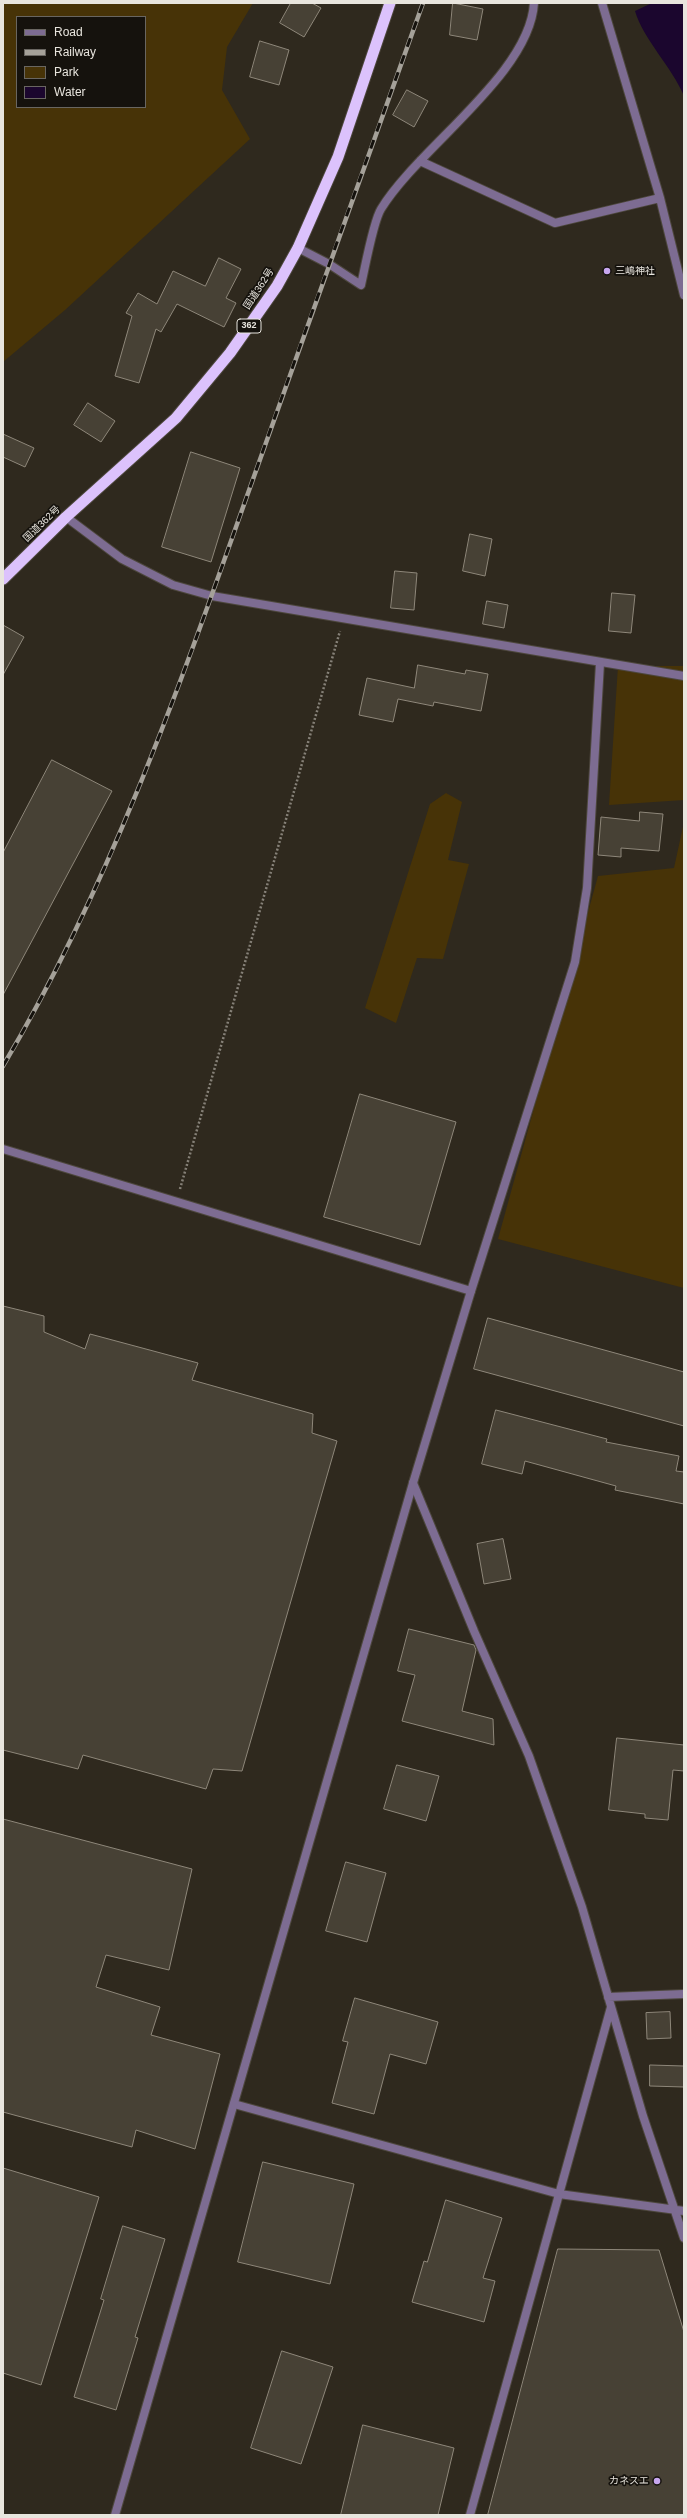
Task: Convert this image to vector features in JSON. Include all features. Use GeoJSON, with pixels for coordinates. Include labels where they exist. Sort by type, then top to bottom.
{"type":"FeatureCollection","features":[{"type":"Feature","properties":{"kind":"highway","name":"国道362号"},"geometry":{"type":"LineString","coordinates":[[3,579],[66,517],[176,418],[230,353],[277,286],[298,248],[338,157],[390,3]]}},
{"type":"Feature","properties":{"kind":"street"},"geometry":{"type":"LineString","coordinates":[[298,248],[329,264],[361,285],[380,210],[420,161],[515,58],[534,15],[534,3]]}},
{"type":"Feature","properties":{"kind":"street"},"geometry":{"type":"LineString","coordinates":[[602,3],[660,198],[684,295]]}},
{"type":"Feature","properties":{"kind":"street"},"geometry":{"type":"LineString","coordinates":[[420,161],[555,223],[660,198]]}},
{"type":"Feature","properties":{"kind":"street"},"geometry":{"type":"LineString","coordinates":[[66,517],[122,559],[173,585],[212,596],[344,617],[600,663],[684,676]]}},
{"type":"Feature","properties":{"kind":"street"},"geometry":{"type":"LineString","coordinates":[[115,2515],[413,1483],[471,1291],[575,962],[586,888],[600,663]]}},
{"type":"Feature","properties":{"kind":"street"},"geometry":{"type":"LineString","coordinates":[[3,1149],[471,1291]]}},
{"type":"Feature","properties":{"kind":"street"},"geometry":{"type":"LineString","coordinates":[[413,1483],[474,1630],[529,1756],[582,1907],[644,2116],[684,2238]]}},
{"type":"Feature","properties":{"kind":"street"},"geometry":{"type":"LineString","coordinates":[[608,1997],[684,1994]]}},
{"type":"Feature","properties":{"kind":"street"},"geometry":{"type":"LineString","coordinates":[[470,2515],[611,2006]]}},
{"type":"Feature","properties":{"kind":"street"},"geometry":{"type":"LineString","coordinates":[[234,2104],[559,2194],[675,2211],[684,2211]]}},
{"type":"Feature","properties":{"kind":"path"},"geometry":{"type":"LineString","coordinates":[[176,1201],[344,617]]}},
{"type":"Feature","properties":{"kind":"green space"},"geometry":{"type":"Polygon","coordinates":[[[3,3],[253,3],[227,47],[222,90],[250,139],[65,310],[3,362],[3,3]]]}},
{"type":"Feature","properties":{"kind":"green space"},"geometry":{"type":"Polygon","coordinates":[[[618,666],[684,666],[684,800],[609,805],[618,666]]]}},
{"type":"Feature","properties":{"kind":"green space"},"geometry":{"type":"Polygon","coordinates":[[[446,793],[462,802],[448,860],[469,864],[443,959],[417,958],[396,1023],[365,1008],[430,804],[446,793]]]}},
{"type":"Feature","properties":{"kind":"green space"},"geometry":{"type":"Polygon","coordinates":[[[684,822],[684,1288],[498,1239],[598,876],[674,868],[684,822]]]}},
{"type":"Feature","properties":{"kind":"water"},"geometry":{"type":"Polygon","coordinates":[[[652,3],[684,3],[684,96],[679,85],[644,32],[635,11],[652,3]]]}},
{"type":"Feature","properties":{"kind":"building"},"geometry":{"type":"Polygon","coordinates":[[[291,3],[312,3],[321,8],[304,37],[280,23],[291,3]]]}},
{"type":"Feature","properties":{"kind":"building"},"geometry":{"type":"Polygon","coordinates":[[[453,3],[483,9],[477,40],[450,35],[453,3]]]}},
{"type":"Feature","properties":{"kind":"building"},"geometry":{"type":"Polygon","coordinates":[[[260,41],[289,50],[279,85],[250,77],[260,41]]]}},
{"type":"Feature","properties":{"kind":"building"},"geometry":{"type":"Polygon","coordinates":[[[407,90],[428,101],[414,127],[393,115],[407,90]]]}},
{"type":"Feature","properties":{"kind":"building"},"geometry":{"type":"Polygon","coordinates":[[[219,258],[241,269],[226,298],[236,303],[224,327],[177,304],[161,332],[156,329],[139,383],[115,376],[132,316],[126,313],[138,293],[157,304],[173,271],[205,286],[219,258]]]}},
{"type":"Feature","properties":{"kind":"building"},"geometry":{"type":"Polygon","coordinates":[[[88,403],[115,421],[101,442],[74,425],[88,403]]]}},
{"type":"Feature","properties":{"kind":"building"},"geometry":{"type":"Polygon","coordinates":[[[3,434],[34,448],[25,467],[3,457],[3,434]]]}},
{"type":"Feature","properties":{"kind":"building"},"geometry":{"type":"Polygon","coordinates":[[[191,452],[240,468],[211,562],[162,547],[191,452]]]}},
{"type":"Feature","properties":{"kind":"building"},"geometry":{"type":"Polygon","coordinates":[[[470,534],[492,539],[485,576],[463,571],[470,534]]]}},
{"type":"Feature","properties":{"kind":"building"},"geometry":{"type":"Polygon","coordinates":[[[395,571],[417,573],[414,610],[391,608],[395,571]]]}},
{"type":"Feature","properties":{"kind":"building"},"geometry":{"type":"Polygon","coordinates":[[[612,593],[635,595],[631,633],[609,631],[612,593]]]}},
{"type":"Feature","properties":{"kind":"building"},"geometry":{"type":"Polygon","coordinates":[[[487,601],[508,605],[504,628],[483,624],[487,601]]]}},
{"type":"Feature","properties":{"kind":"building"},"geometry":{"type":"Polygon","coordinates":[[[3,625],[24,637],[3,675],[3,625]]]}},
{"type":"Feature","properties":{"kind":"building"},"geometry":{"type":"Polygon","coordinates":[[[418,665],[465,674],[466,670],[488,674],[481,711],[434,702],[433,706],[398,699],[393,722],[359,715],[367,678],[414,688],[418,665]]]}},
{"type":"Feature","properties":{"kind":"building"},"geometry":{"type":"Polygon","coordinates":[[[52,760],[112,791],[3,995],[3,853],[52,760]]]}},
{"type":"Feature","properties":{"kind":"building"},"geometry":{"type":"Polygon","coordinates":[[[640,812],[663,814],[659,851],[621,848],[621,857],[598,855],[601,817],[639,821],[640,812]]]}},
{"type":"Feature","properties":{"kind":"building"},"geometry":{"type":"Polygon","coordinates":[[[360,1094],[456,1122],[420,1245],[324,1217],[360,1094]]]}},
{"type":"Feature","properties":{"kind":"building"},"geometry":{"type":"Polygon","coordinates":[[[3,1306],[44,1316],[44,1332],[85,1349],[90,1334],[198,1363],[192,1380],[313,1414],[312,1433],[337,1441],[242,1771],[213,1769],[206,1789],[83,1755],[78,1769],[3,1750],[3,1306]]]}},
{"type":"Feature","properties":{"kind":"building"},"geometry":{"type":"Polygon","coordinates":[[[488,1318],[684,1372],[684,1426],[474,1369],[488,1318]]]}},
{"type":"Feature","properties":{"kind":"building"},"geometry":{"type":"Polygon","coordinates":[[[496,1410],[607,1439],[606,1442],[679,1456],[676,1471],[684,1472],[684,1504],[615,1490],[616,1486],[525,1461],[522,1474],[482,1464],[496,1410]]]}},
{"type":"Feature","properties":{"kind":"building"},"geometry":{"type":"Polygon","coordinates":[[[503,1539],[511,1579],[484,1584],[477,1544],[503,1539]]]}},
{"type":"Feature","properties":{"kind":"building"},"geometry":{"type":"Polygon","coordinates":[[[409,1629],[474,1645],[476,1650],[462,1711],[493,1719],[494,1745],[402,1721],[415,1675],[398,1671],[409,1629]]]}},
{"type":"Feature","properties":{"kind":"building"},"geometry":{"type":"Polygon","coordinates":[[[617,1738],[684,1745],[684,1771],[673,1770],[668,1820],[645,1818],[645,1814],[609,1810],[617,1738]]]}},
{"type":"Feature","properties":{"kind":"building"},"geometry":{"type":"Polygon","coordinates":[[[397,1765],[439,1776],[426,1821],[384,1809],[397,1765]]]}},
{"type":"Feature","properties":{"kind":"building"},"geometry":{"type":"Polygon","coordinates":[[[3,1819],[192,1869],[169,1970],[106,1955],[96,1987],[160,2007],[151,2035],[220,2054],[195,2149],[136,2130],[132,2147],[3,2112],[3,1819]]]}},
{"type":"Feature","properties":{"kind":"building"},"geometry":{"type":"Polygon","coordinates":[[[346,1862],[386,1873],[367,1942],[326,1931],[346,1862]]]}},
{"type":"Feature","properties":{"kind":"building"},"geometry":{"type":"Polygon","coordinates":[[[355,1998],[438,2022],[426,2064],[390,2054],[374,2114],[332,2103],[348,2042],[343,2041],[355,1998]]]}},
{"type":"Feature","properties":{"kind":"building"},"geometry":{"type":"Polygon","coordinates":[[[670,2012],[671,2038],[647,2039],[646,2013],[670,2012]]]}},
{"type":"Feature","properties":{"kind":"building"},"geometry":{"type":"Polygon","coordinates":[[[650,2065],[684,2066],[684,2087],[650,2086],[650,2065]]]}},
{"type":"Feature","properties":{"kind":"building"},"geometry":{"type":"Polygon","coordinates":[[[263,2162],[354,2184],[330,2284],[238,2262],[263,2162]]]}},
{"type":"Feature","properties":{"kind":"building"},"geometry":{"type":"Polygon","coordinates":[[[3,2168],[99,2197],[41,2385],[3,2373],[3,2168]]]}},
{"type":"Feature","properties":{"kind":"building"},"geometry":{"type":"Polygon","coordinates":[[[446,2200],[502,2218],[483,2278],[495,2281],[484,2322],[412,2302],[424,2261],[427,2262],[446,2200]]]}},
{"type":"Feature","properties":{"kind":"building"},"geometry":{"type":"Polygon","coordinates":[[[123,2226],[165,2239],[135,2337],[138,2338],[116,2410],[74,2397],[104,2300],[101,2299],[123,2226]]]}},
{"type":"Feature","properties":{"kind":"building"},"geometry":{"type":"Polygon","coordinates":[[[558,2249],[659,2250],[684,2332],[684,2515],[488,2515],[558,2249]]]}},
{"type":"Feature","properties":{"kind":"building"},"geometry":{"type":"Polygon","coordinates":[[[282,2351],[333,2367],[301,2464],[251,2448],[282,2351]]]}},
{"type":"Feature","properties":{"kind":"building"},"geometry":{"type":"Polygon","coordinates":[[[363,2425],[454,2448],[438,2515],[341,2515],[363,2425]]]}},
{"type":"Feature","properties":{"kind":"railway"},"geometry":{"type":"LineString","coordinates":[[3,1066],[41,998],[76,929],[109,858],[139,787],[195,642],[423,3]]}},
{"type":"Feature","properties":{"kind":"place","name":"三嶋神社"},"geometry":{"type":"Point","coordinates":[607,271]}},
{"type":"Feature","properties":{"kind":"place","name":"カネスエ"},"geometry":{"type":"Point","coordinates":[657,2481]}}]}
